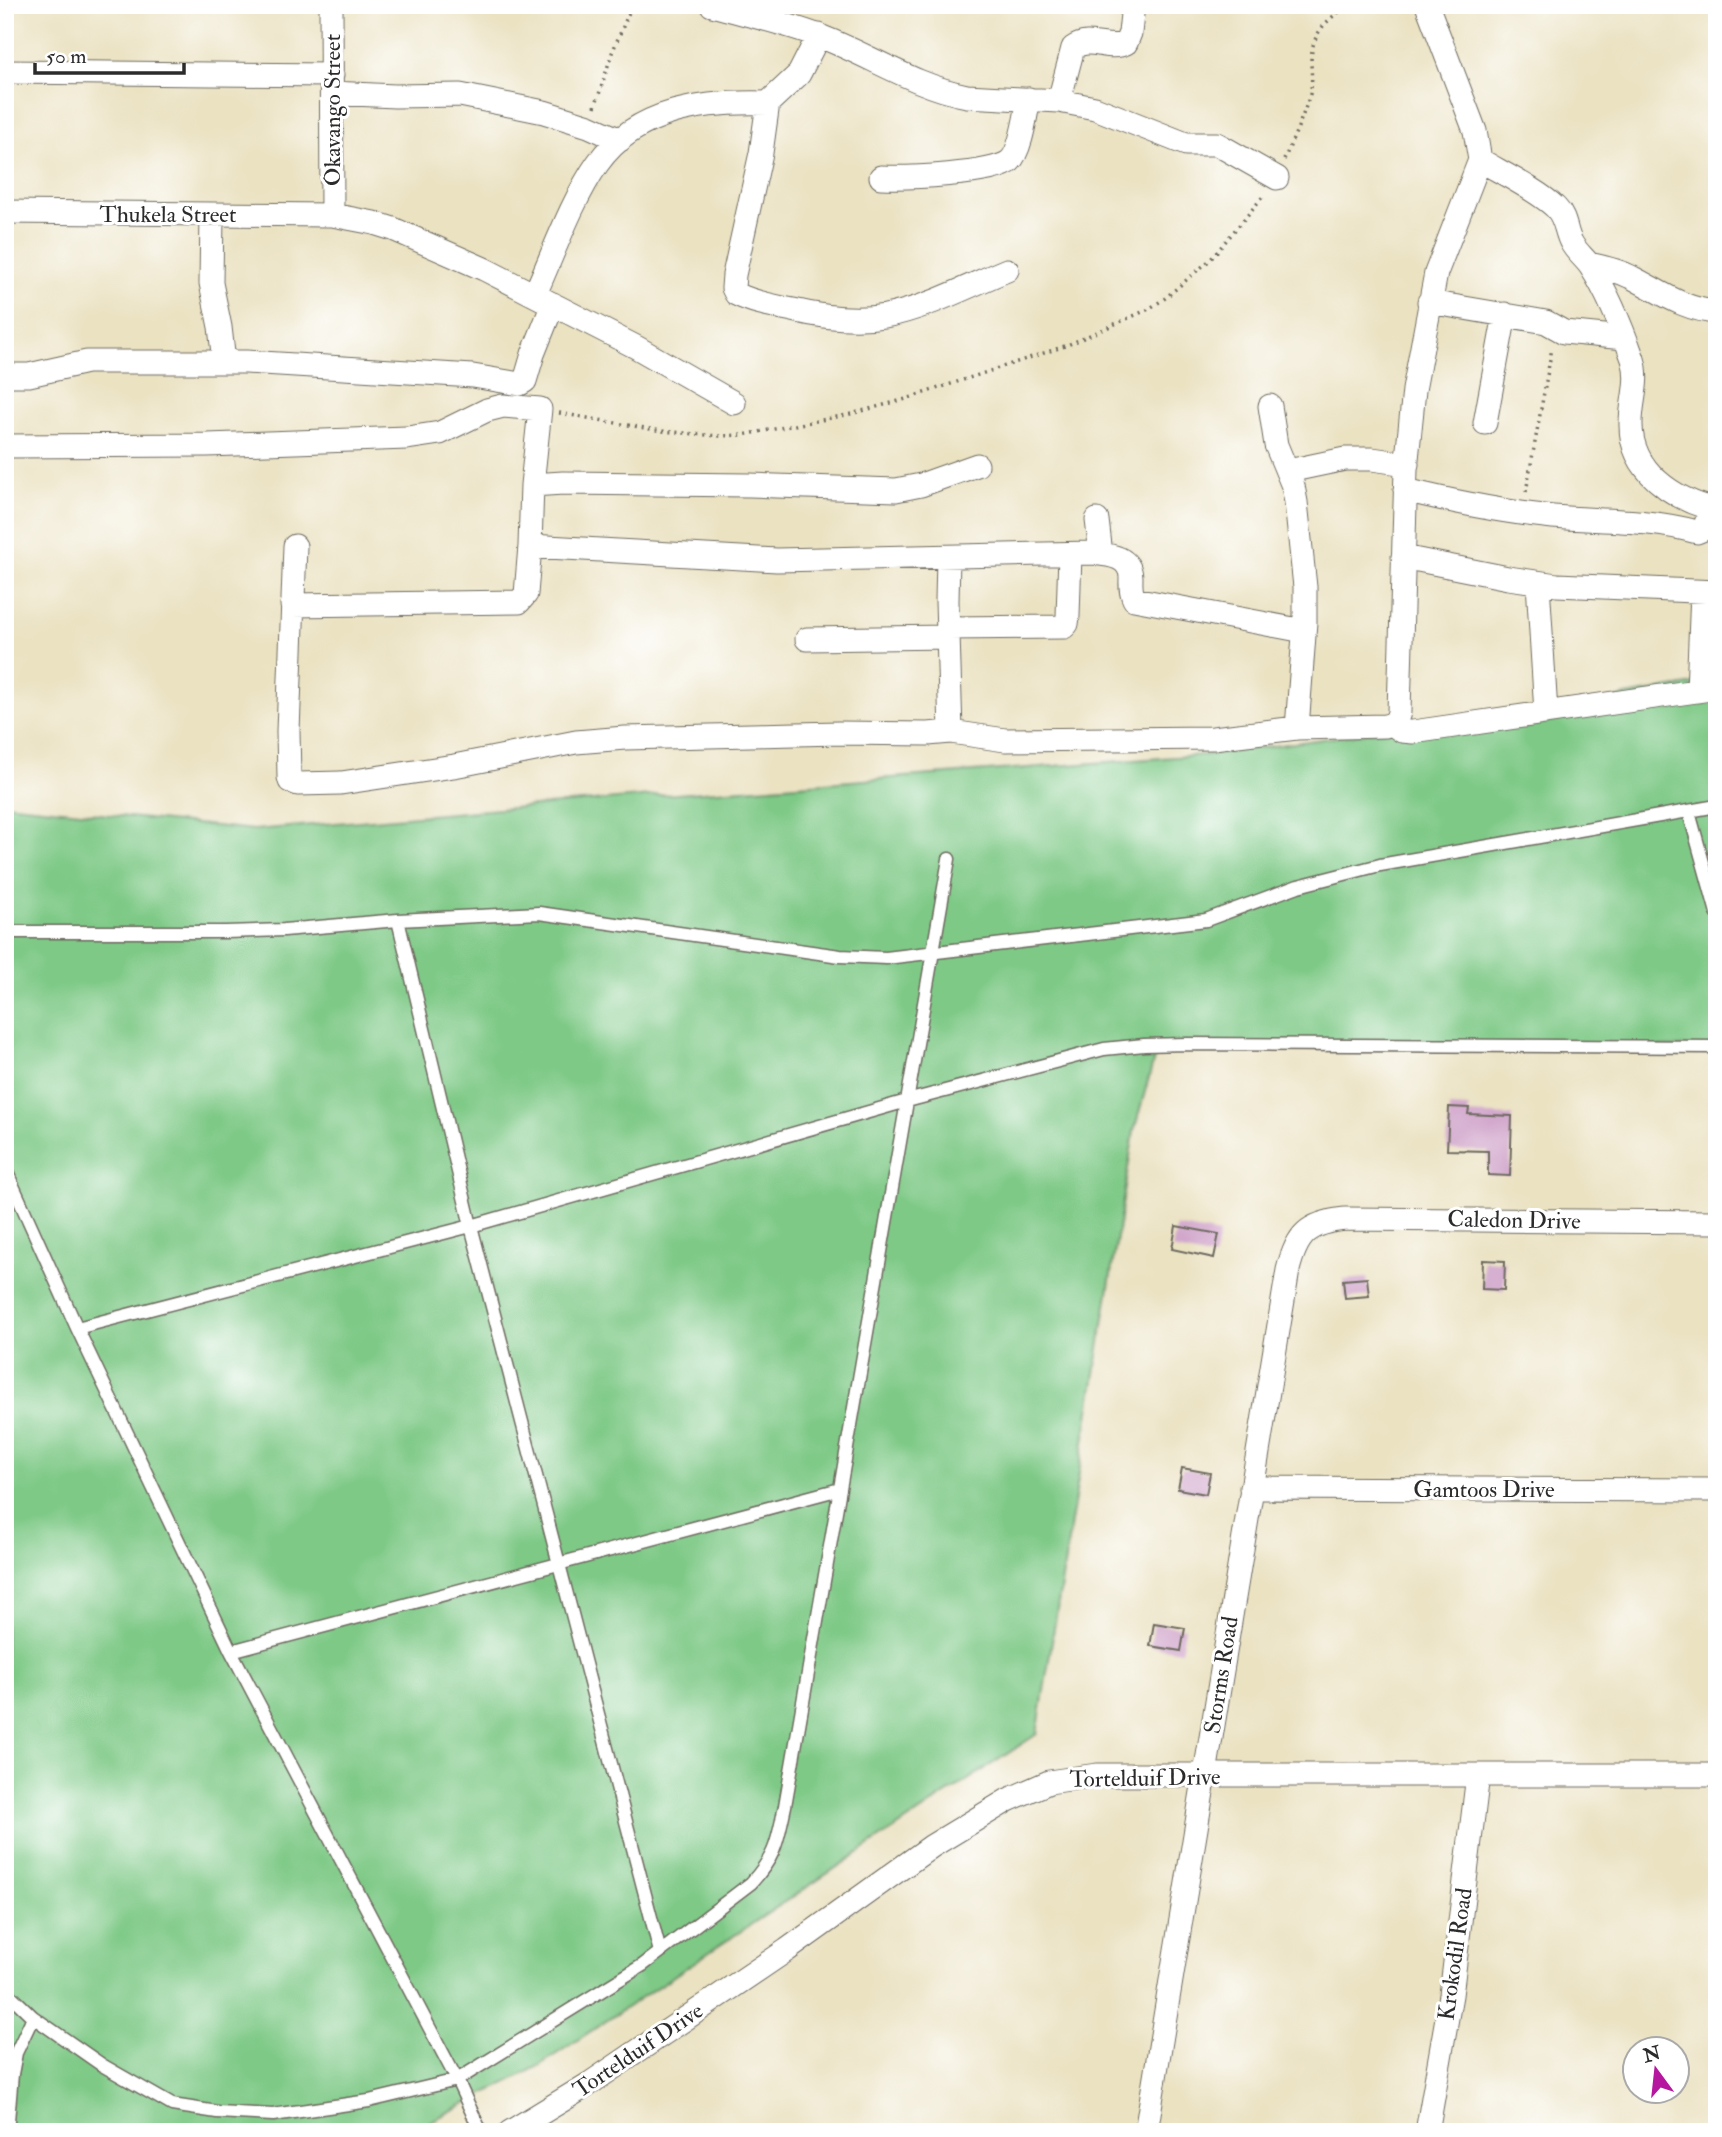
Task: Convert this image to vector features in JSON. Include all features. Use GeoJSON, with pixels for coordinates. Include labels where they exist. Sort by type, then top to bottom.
{"type":"FeatureCollection","features":[{"type":"Feature","properties":{"kind":"street","name":"Okavango Street"},"geometry":{"type":"LineString","coordinates":[[331,5],[332,215]]}},
{"type":"Feature","properties":{"kind":"street"},"geometry":{"type":"LineString","coordinates":[[712,5],[819,35],[930,87],[967,96],[1059,101],[1095,108],[1186,144],[1217,144],[1277,178]]}},
{"type":"Feature","properties":{"kind":"street"},"geometry":{"type":"LineString","coordinates":[[1059,101],[1073,48],[1086,42],[1118,46],[1126,43],[1130,33],[1133,5]]}},
{"type":"Feature","properties":{"kind":"street"},"geometry":{"type":"LineString","coordinates":[[295,547],[289,777],[290,781],[298,785],[341,783],[397,775],[576,742],[625,738],[951,732],[1021,741],[1213,738],[1297,728],[1352,728],[1392,724],[1397,721],[1399,712],[1406,464],[1414,390],[1429,302],[1450,234],[1480,160],[1472,123],[1427,5]]}},
{"type":"Feature","properties":{"kind":"street"},"geometry":{"type":"LineString","coordinates":[[819,35],[799,74],[768,103],[761,153],[734,275],[733,288],[736,294],[761,304],[804,313],[860,318],[884,316],[907,310],[1007,270]]}},
{"type":"Feature","properties":{"kind":"street"},"geometry":{"type":"LineString","coordinates":[[5,72],[332,84],[395,96],[460,95],[544,112],[589,126],[620,140]]}},
{"type":"Feature","properties":{"kind":"street"},"geometry":{"type":"LineString","coordinates":[[881,177],[935,176],[1004,164],[1015,154],[1029,99]]}},
{"type":"Feature","properties":{"kind":"street"},"geometry":{"type":"LineString","coordinates":[[6,379],[87,362],[224,362],[473,376],[523,384],[544,299],[583,188],[598,162],[620,140],[645,124],[678,110],[717,103],[768,103]]}},
{"type":"Feature","properties":{"kind":"street"},"geometry":{"type":"LineString","coordinates":[[1405,490],[1468,505],[1522,513],[1650,523],[1697,532],[1704,529],[1714,510],[1665,488],[1637,456],[1630,422],[1636,378],[1632,357],[1611,305],[1589,264],[1571,243],[1564,220],[1556,208],[1480,160]]}},
{"type":"Feature","properties":{"kind":"street","name":"Thukela Street"},"geometry":{"type":"LineString","coordinates":[[5,212],[332,215],[374,223],[393,229],[544,299],[636,346],[734,403]]}},
{"type":"Feature","properties":{"kind":"street"},"geometry":{"type":"LineString","coordinates":[[212,214],[211,283],[222,334],[224,362]]}},
{"type":"Feature","properties":{"kind":"street"},"geometry":{"type":"LineString","coordinates":[[1589,264],[1628,275],[1672,300],[1717,312]]}},
{"type":"Feature","properties":{"kind":"street"},"geometry":{"type":"LineString","coordinates":[[1429,302],[1546,322],[1555,328],[1580,335],[1624,338]]}},
{"type":"Feature","properties":{"kind":"street"},"geometry":{"type":"LineString","coordinates":[[1485,423],[1505,314]]}},
{"type":"Feature","properties":{"kind":"street"},"geometry":{"type":"LineString","coordinates":[[1270,405],[1276,445],[1293,486],[1305,587],[1297,728]]}},
{"type":"Feature","properties":{"kind":"street"},"geometry":{"type":"LineString","coordinates":[[5,446],[207,445],[407,438],[440,433],[487,410],[503,406],[540,409],[532,485],[526,594],[519,602],[292,605]]}},
{"type":"Feature","properties":{"kind":"street"},"geometry":{"type":"LineString","coordinates":[[1287,471],[1345,459],[1372,459],[1406,464]]}},
{"type":"Feature","properties":{"kind":"street"},"geometry":{"type":"LineString","coordinates":[[532,485],[750,485],[896,490],[921,485],[977,465]]}},
{"type":"Feature","properties":{"kind":"street"},"geometry":{"type":"LineString","coordinates":[[1097,520],[1101,554]]}},
{"type":"Feature","properties":{"kind":"street"},"geometry":{"type":"LineString","coordinates":[[530,546],[777,560],[1101,554],[1126,563],[1131,573],[1131,594],[1134,599],[1304,631]]}},
{"type":"Feature","properties":{"kind":"street"},"geometry":{"type":"LineString","coordinates":[[807,639],[1064,628],[1068,616],[1070,554]]}},
{"type":"Feature","properties":{"kind":"street"},"geometry":{"type":"LineString","coordinates":[[948,557],[951,732]]}},
{"type":"Feature","properties":{"kind":"street"},"geometry":{"type":"LineString","coordinates":[[1392,724],[1402,731],[1413,732],[1707,690],[1709,592],[1538,583],[1403,557]]}},
{"type":"Feature","properties":{"kind":"street"},"geometry":{"type":"LineString","coordinates":[[1538,583],[1546,713]]}},
{"type":"Feature","properties":{"kind":"street","name":"Caledon Drive"},"geometry":{"type":"LineString","coordinates":[[1312,1226],[1330,1220],[1345,1219],[1717,1222]]}},
{"type":"Feature","properties":{"kind":"street","name":"Storms Road"},"geometry":{"type":"LineString","coordinates":[[1146,2132],[1288,1270],[1293,1251],[1301,1236],[1312,1226]]}},
{"type":"Feature","properties":{"kind":"street","name":"Gamtoos Drive"},"geometry":{"type":"LineString","coordinates":[[1251,1488],[1717,1490]]}},
{"type":"Feature","properties":{"kind":"street","name":"Tortelduif Drive"},"geometry":{"type":"LineString","coordinates":[[510,2132],[589,2084],[787,1950],[932,1846],[1018,1795],[1049,1782],[1097,1775],[1717,1775]]}},
{"type":"Feature","properties":{"kind":"street","name":"Krokodil Road"},"geometry":{"type":"LineString","coordinates":[[1427,2132],[1451,1995],[1478,1775]]}},
{"type":"Feature","properties":{"kind":"lane"},"geometry":{"type":"LineString","coordinates":[[5,932],[238,932],[539,913],[840,956],[886,958],[1206,920],[1337,874],[1717,806]]}},
{"type":"Feature","properties":{"kind":"lane"},"geometry":{"type":"LineString","coordinates":[[1689,812],[1717,914]]}},
{"type":"Feature","properties":{"kind":"lane"},"geometry":{"type":"LineString","coordinates":[[5,1990],[33,2017],[102,2065],[172,2105],[217,2112],[273,2115],[369,2101],[457,2080],[660,1952],[751,1883],[774,1854],[785,1806],[949,859]]}},
{"type":"Feature","properties":{"kind":"lane"},"geometry":{"type":"LineString","coordinates":[[398,920],[471,1226],[660,1952]]}},
{"type":"Feature","properties":{"kind":"lane"},"geometry":{"type":"LineString","coordinates":[[77,1328],[471,1226],[907,1101],[1104,1049],[1144,1045],[1717,1047]]}},
{"type":"Feature","properties":{"kind":"lane"},"geometry":{"type":"LineString","coordinates":[[5,1168],[77,1328],[231,1651],[457,2080],[481,2132]]}},
{"type":"Feature","properties":{"kind":"lane"},"geometry":{"type":"LineString","coordinates":[[231,1651],[840,1489]]}},
{"type":"Feature","properties":{"kind":"lane"},"geometry":{"type":"LineString","coordinates":[[7,2132],[16,2053],[33,2017]]}},
{"type":"Feature","properties":{"kind":"path"},"geometry":{"type":"LineString","coordinates":[[589,126],[612,53],[632,5]]}},
{"type":"Feature","properties":{"kind":"path"},"geometry":{"type":"LineString","coordinates":[[540,409],[662,431],[719,436],[769,431],[847,415],[906,399],[1065,346],[1147,310],[1210,260],[1277,178],[1309,96],[1313,40],[1321,29],[1348,5]]}},
{"type":"Feature","properties":{"kind":"path"},"geometry":{"type":"LineString","coordinates":[[1522,513],[1555,328]]}},
{"type":"Feature","properties":{"kind":"green space"},"geometry":{"type":"Polygon","coordinates":[[[1717,680],[1717,1047],[1201,1047],[1156,1052],[1134,1131],[1037,1734],[537,2067],[410,2132],[5,2132],[5,804],[254,830],[663,795],[1215,754],[1621,697],[1717,680]]]}},
{"type":"Feature","properties":{"kind":"building"},"geometry":{"type":"Polygon","coordinates":[[[1449,1107],[1469,1108],[1468,1114],[1512,1116],[1510,1176],[1488,1175],[1488,1151],[1447,1150],[1449,1107]]]}},
{"type":"Feature","properties":{"kind":"building"},"geometry":{"type":"Polygon","coordinates":[[[1176,1226],[1219,1234],[1214,1258],[1172,1249],[1176,1226]]]}},
{"type":"Feature","properties":{"kind":"building"},"geometry":{"type":"Polygon","coordinates":[[[1483,1260],[1505,1261],[1504,1290],[1482,1289],[1483,1260]]]}},
{"type":"Feature","properties":{"kind":"building"},"geometry":{"type":"Polygon","coordinates":[[[1367,1278],[1369,1296],[1345,1298],[1343,1280],[1367,1278]]]}},
{"type":"Feature","properties":{"kind":"building"},"geometry":{"type":"Polygon","coordinates":[[[1182,1468],[1210,1473],[1206,1494],[1178,1489],[1182,1468]]]}},
{"type":"Feature","properties":{"kind":"building"},"geometry":{"type":"Polygon","coordinates":[[[1154,1623],[1185,1628],[1181,1651],[1150,1646],[1154,1623]]]}}]}
